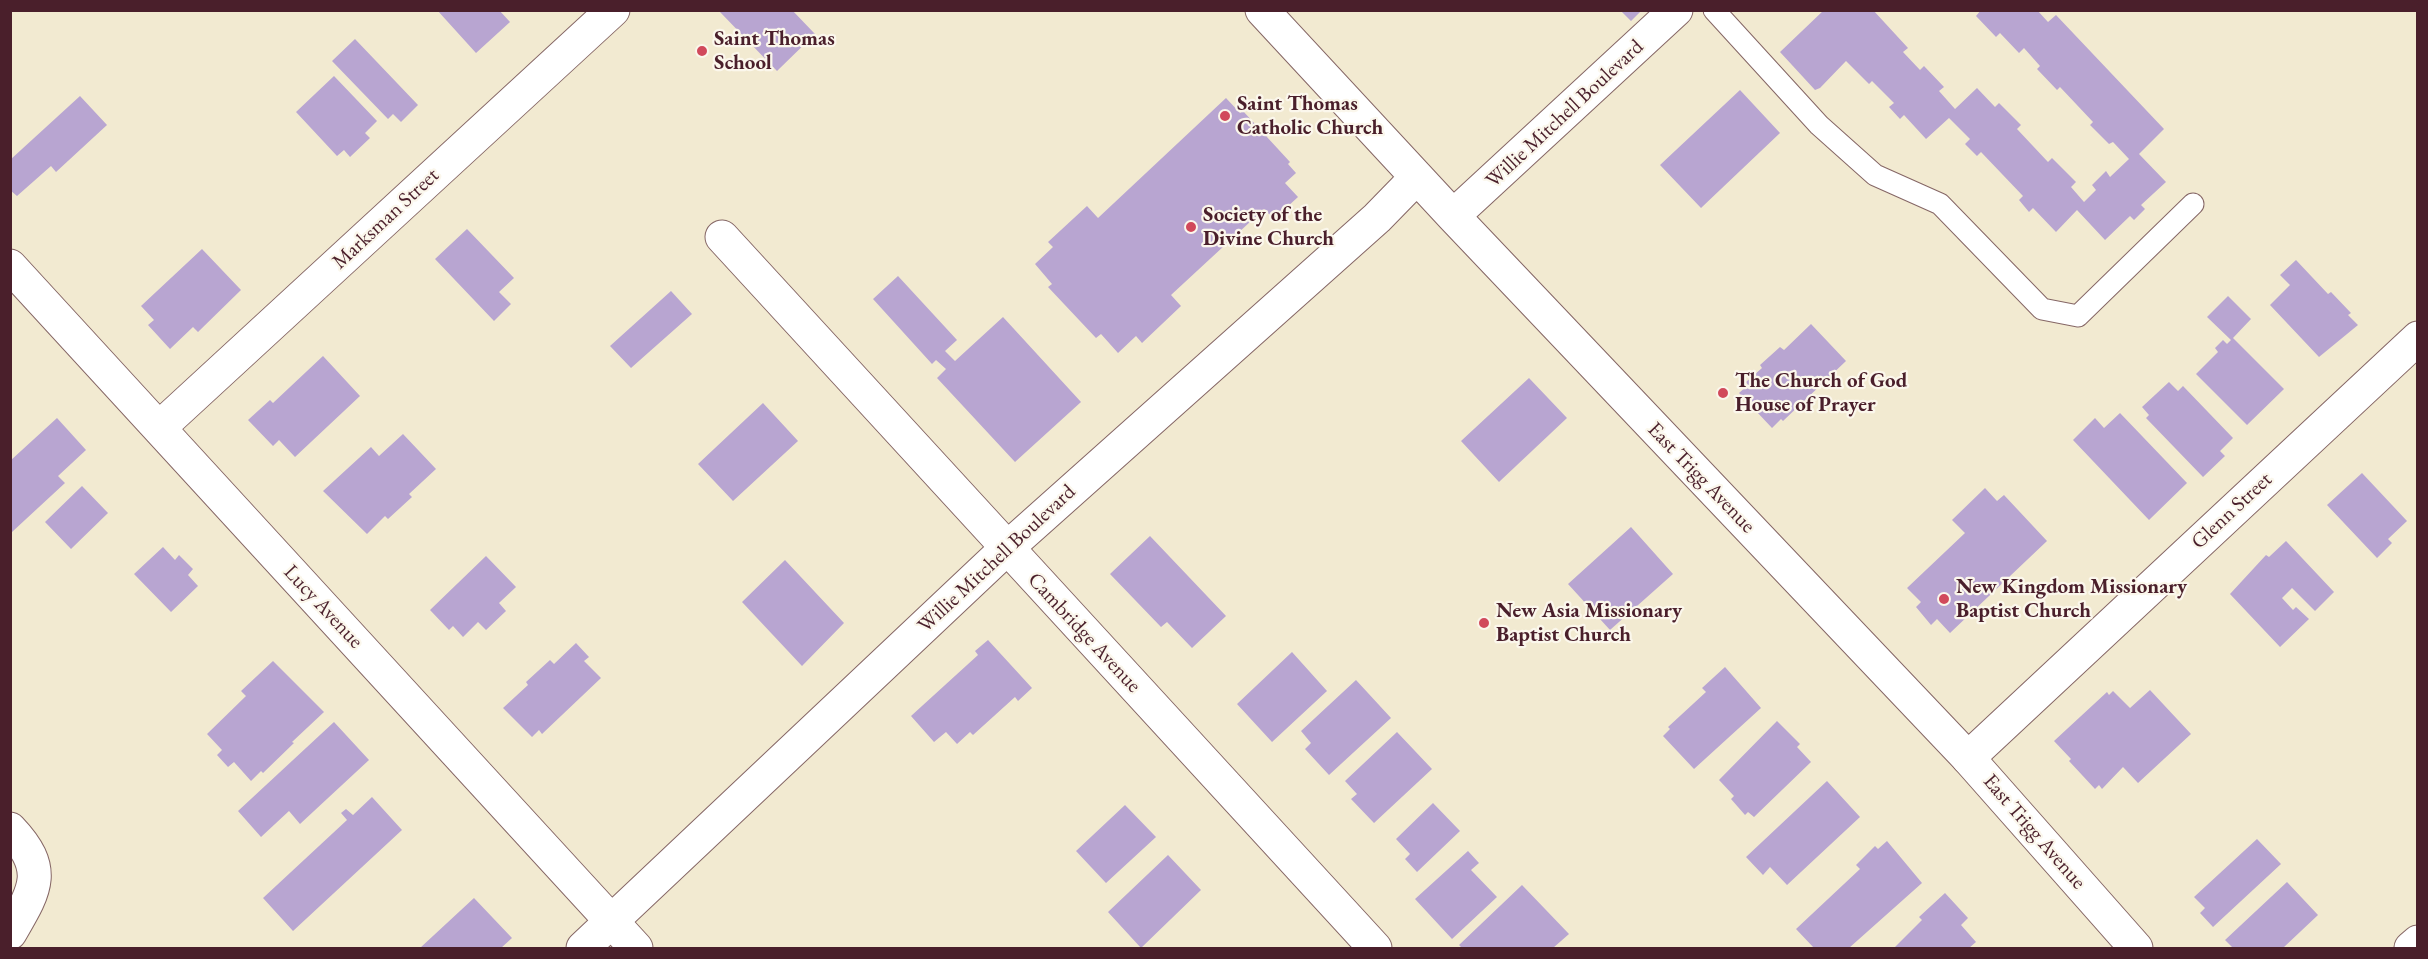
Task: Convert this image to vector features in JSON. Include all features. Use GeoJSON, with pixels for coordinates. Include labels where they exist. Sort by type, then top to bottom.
{"type":"FeatureCollection","features":[{"type":"Feature","properties":{"kind":"street","name":"Marksman Street"},"geometry":{"type":"LineString","coordinates":[[159,428],[613,10]]}},
{"type":"Feature","properties":{"kind":"street","name":"East Trigg Avenue"},"geometry":{"type":"LineString","coordinates":[[1262,10],[1968,758],[2136,948]]}},
{"type":"Feature","properties":{"kind":"street","name":"Willie Mitchell Boulevard"},"geometry":{"type":"LineString","coordinates":[[1454,216],[1676,10]]}},
{"type":"Feature","properties":{"kind":"street","name":"Willie Mitchell Boulevard"},"geometry":{"type":"LineString","coordinates":[[583,948],[1006,549],[1377,218],[1418,177]]}},
{"type":"Feature","properties":{"kind":"street","name":"Cambridge Avenue"},"geometry":{"type":"LineString","coordinates":[[722,237],[1374,948]]}},
{"type":"Feature","properties":{"kind":"street","name":"Lucy Avenue"},"geometry":{"type":"LineString","coordinates":[[10,266],[636,948]]}},
{"type":"Feature","properties":{"kind":"street","name":"Glenn Street"},"geometry":{"type":"LineString","coordinates":[[1968,758],[2418,338]]}},
{"type":"Feature","properties":{"kind":"street"},"geometry":{"type":"LineString","coordinates":[[10,829],[29,851],[34,868],[33,894],[10,933]]}},
{"type":"Feature","properties":{"kind":"street"},"geometry":{"type":"LineString","coordinates":[[2411,948],[2418,942]]}},
{"type":"Feature","properties":{"kind":"lane"},"geometry":{"type":"LineString","coordinates":[[1714,10],[1819,125],[1875,175],[1940,204],[2042,309],[2078,315],[2193,204]]}},
{"type":"Feature","properties":{"kind":"building"},"geometry":{"type":"Polygon","coordinates":[[[437,10],[499,10],[510,22],[476,53],[437,10]]]}},
{"type":"Feature","properties":{"kind":"building"},"geometry":{"type":"Polygon","coordinates":[[[722,10],[792,10],[815,34],[777,71],[720,12],[722,10]]]}},
{"type":"Feature","properties":{"kind":"building"},"geometry":{"type":"Polygon","coordinates":[[[1620,10],[1642,10],[1631,21],[1620,10]]]}},
{"type":"Feature","properties":{"kind":"building"},"geometry":{"type":"Polygon","coordinates":[[[1824,10],[1873,10],[1908,48],[1903,52],[1920,70],[1924,66],[1944,87],[1939,91],[1955,109],[1977,88],[1995,107],[1999,103],[2021,125],[2017,129],[2048,162],[2052,158],[2076,182],[2071,187],[2084,202],[2096,190],[2092,185],[2106,171],[2110,177],[2129,159],[2113,142],[2109,144],[2090,125],[2093,122],[2060,87],[2057,90],[2037,69],[2040,66],[2024,48],[2019,53],[2000,33],[1996,37],[1976,16],[1981,10],[2037,10],[2048,22],[2056,15],[2164,129],[2139,154],[2166,182],[2141,205],[2145,209],[2134,220],[2130,216],[2105,240],[2077,210],[2056,232],[2033,208],[2029,212],[2019,200],[2023,196],[1981,152],[1977,156],[1965,144],[1970,139],[1949,118],[1926,139],[1904,115],[1900,119],[1889,107],[1894,103],[1872,81],[1869,84],[1846,61],[1820,88],[1815,90],[1780,52],[1824,10]]]}},
{"type":"Feature","properties":{"kind":"building"},"geometry":{"type":"Polygon","coordinates":[[[355,39],[418,105],[401,122],[393,114],[388,119],[332,61],[355,39]]]}},
{"type":"Feature","properties":{"kind":"building"},"geometry":{"type":"Polygon","coordinates":[[[334,76],[377,121],[365,133],[370,138],[350,157],[344,150],[337,156],[296,112],[334,76]]]}},
{"type":"Feature","properties":{"kind":"building"},"geometry":{"type":"Polygon","coordinates":[[[1740,90],[1780,133],[1701,208],[1660,165],[1740,90]]]}},
{"type":"Feature","properties":{"kind":"building"},"geometry":{"type":"Polygon","coordinates":[[[80,96],[107,125],[56,172],[51,166],[17,196],[10,190],[10,160],[80,96]]]}},
{"type":"Feature","properties":{"kind":"building"},"geometry":{"type":"Polygon","coordinates":[[[1226,98],[1240,113],[1243,111],[1290,162],[1288,164],[1296,173],[1285,183],[1298,197],[1274,219],[1264,209],[1171,295],[1181,306],[1142,343],[1136,336],[1118,353],[1101,334],[1096,338],[1048,287],[1052,284],[1035,264],[1053,247],[1048,242],[1087,206],[1098,218],[1226,98]]]}},
{"type":"Feature","properties":{"kind":"building"},"geometry":{"type":"Polygon","coordinates":[[[467,229],[514,278],[499,292],[511,304],[494,321],[435,259],[467,229]]]}},
{"type":"Feature","properties":{"kind":"building"},"geometry":{"type":"Polygon","coordinates":[[[202,249],[241,290],[198,332],[193,327],[170,349],[148,325],[154,320],[141,306],[202,249]]]}},
{"type":"Feature","properties":{"kind":"building"},"geometry":{"type":"Polygon","coordinates":[[[2296,260],[2328,294],[2331,292],[2351,313],[2348,315],[2358,325],[2319,357],[2270,305],[2290,285],[2280,275],[2296,260]]]}},
{"type":"Feature","properties":{"kind":"building"},"geometry":{"type":"Polygon","coordinates":[[[898,276],[957,340],[945,351],[955,361],[1003,317],[1081,402],[1015,462],[937,378],[946,369],[936,360],[932,364],[873,299],[898,276]]]}},
{"type":"Feature","properties":{"kind":"building"},"geometry":{"type":"Polygon","coordinates":[[[671,291],[692,314],[631,368],[610,346],[671,291]]]}},
{"type":"Feature","properties":{"kind":"building"},"geometry":{"type":"Polygon","coordinates":[[[2228,296],[2251,319],[2233,338],[2284,389],[2247,425],[2196,374],[2218,352],[2215,348],[2223,340],[2227,344],[2231,340],[2207,317],[2228,296]]]}},
{"type":"Feature","properties":{"kind":"building"},"geometry":{"type":"Polygon","coordinates":[[[1811,324],[1846,361],[1783,421],[1781,419],[1772,428],[1739,393],[1748,385],[1746,382],[1762,368],[1760,365],[1780,347],[1784,350],[1811,324]]]}},
{"type":"Feature","properties":{"kind":"building"},"geometry":{"type":"Polygon","coordinates":[[[323,356],[360,396],[295,457],[279,440],[273,446],[248,420],[270,400],[273,403],[323,356]]]}},
{"type":"Feature","properties":{"kind":"building"},"geometry":{"type":"Polygon","coordinates":[[[1529,378],[1567,418],[1499,482],[1461,441],[1529,378]]]}},
{"type":"Feature","properties":{"kind":"building"},"geometry":{"type":"Polygon","coordinates":[[[2169,382],[2178,391],[2183,386],[2233,438],[2220,451],[2225,456],[2203,477],[2146,418],[2149,415],[2142,407],[2169,382]]]}},
{"type":"Feature","properties":{"kind":"building"},"geometry":{"type":"Polygon","coordinates":[[[763,403],[798,441],[733,501],[698,464],[763,403]]]}},
{"type":"Feature","properties":{"kind":"building"},"geometry":{"type":"Polygon","coordinates":[[[2120,413],[2187,483],[2149,520],[2073,440],[2095,418],[2104,428],[2120,413]]]}},
{"type":"Feature","properties":{"kind":"building"},"geometry":{"type":"Polygon","coordinates":[[[57,418],[86,450],[58,476],[65,483],[12,532],[10,461],[57,418]]]}},
{"type":"Feature","properties":{"kind":"building"},"geometry":{"type":"Polygon","coordinates":[[[403,434],[436,469],[409,494],[412,497],[388,519],[385,516],[367,534],[323,491],[371,447],[379,456],[403,434]]]}},
{"type":"Feature","properties":{"kind":"building"},"geometry":{"type":"Polygon","coordinates":[[[2362,473],[2407,521],[2388,539],[2392,543],[2377,558],[2327,505],[2362,473]]]}},
{"type":"Feature","properties":{"kind":"building"},"geometry":{"type":"Polygon","coordinates":[[[82,486],[108,513],[71,549],[45,522],[82,486]]]}},
{"type":"Feature","properties":{"kind":"building"},"geometry":{"type":"Polygon","coordinates":[[[1985,488],[1997,501],[2004,495],[2047,541],[1950,633],[1937,619],[1931,625],[1916,607],[1921,602],[1907,588],[1965,533],[1952,520],[1985,488]]]}},
{"type":"Feature","properties":{"kind":"building"},"geometry":{"type":"Polygon","coordinates":[[[1631,527],[1673,574],[1610,630],[1568,584],[1631,527]]]}},
{"type":"Feature","properties":{"kind":"building"},"geometry":{"type":"Polygon","coordinates":[[[1150,536],[1226,616],[1192,648],[1167,622],[1161,627],[1110,574],[1150,536]]]}},
{"type":"Feature","properties":{"kind":"building"},"geometry":{"type":"Polygon","coordinates":[[[2286,541],[2334,592],[2315,611],[2292,588],[2282,598],[2293,610],[2296,607],[2309,619],[2280,647],[2230,594],[2266,555],[2269,557],[2286,541]]]}},
{"type":"Feature","properties":{"kind":"building"},"geometry":{"type":"Polygon","coordinates":[[[163,547],[175,560],[179,555],[193,569],[188,575],[198,586],[171,612],[134,574],[163,547]]]}},
{"type":"Feature","properties":{"kind":"building"},"geometry":{"type":"Polygon","coordinates":[[[486,556],[516,587],[499,603],[506,611],[486,630],[478,622],[463,637],[453,626],[449,630],[430,610],[486,556]]]}},
{"type":"Feature","properties":{"kind":"building"},"geometry":{"type":"Polygon","coordinates":[[[785,560],[844,623],[802,666],[742,602],[785,560]]]}},
{"type":"Feature","properties":{"kind":"building"},"geometry":{"type":"Polygon","coordinates":[[[988,640],[1032,688],[1018,701],[1015,697],[973,735],[970,732],[957,744],[946,732],[934,742],[911,716],[978,655],[975,651],[988,640]]]}},
{"type":"Feature","properties":{"kind":"building"},"geometry":{"type":"Polygon","coordinates":[[[576,643],[589,657],[584,661],[601,678],[542,734],[539,730],[532,737],[503,708],[550,660],[554,664],[576,643]]]}},
{"type":"Feature","properties":{"kind":"building"},"geometry":{"type":"Polygon","coordinates":[[[1292,652],[1327,691],[1272,742],[1237,704],[1292,652]]]}},
{"type":"Feature","properties":{"kind":"building"},"geometry":{"type":"Polygon","coordinates":[[[273,661],[324,712],[263,773],[261,771],[251,781],[234,762],[228,767],[217,755],[222,750],[207,734],[246,696],[241,691],[273,661]]]}},
{"type":"Feature","properties":{"kind":"building"},"geometry":{"type":"Polygon","coordinates":[[[1725,667],[1761,708],[1694,769],[1663,736],[1670,729],[1668,727],[1706,692],[1702,688],[1725,667]]]}},
{"type":"Feature","properties":{"kind":"building"},"geometry":{"type":"Polygon","coordinates":[[[1356,680],[1391,718],[1329,775],[1305,749],[1311,743],[1301,731],[1356,680]]]}},
{"type":"Feature","properties":{"kind":"building"},"geometry":{"type":"Polygon","coordinates":[[[2150,690],[2191,734],[2138,783],[2123,767],[2102,789],[2099,785],[2095,789],[2054,741],[2107,692],[2109,695],[2113,691],[2130,708],[2150,690]]]}},
{"type":"Feature","properties":{"kind":"building"},"geometry":{"type":"Polygon","coordinates":[[[1777,721],[1800,744],[1797,747],[1811,762],[1754,817],[1748,812],[1745,815],[1731,799],[1734,796],[1719,780],[1777,721]]]}},
{"type":"Feature","properties":{"kind":"building"},"geometry":{"type":"Polygon","coordinates":[[[334,722],[369,760],[300,824],[289,811],[261,837],[238,811],[334,722]]]}},
{"type":"Feature","properties":{"kind":"building"},"geometry":{"type":"Polygon","coordinates":[[[1397,732],[1432,769],[1374,823],[1351,799],[1357,794],[1345,781],[1397,732]]]}},
{"type":"Feature","properties":{"kind":"building"},"geometry":{"type":"Polygon","coordinates":[[[1827,781],[1860,817],[1787,885],[1770,867],[1763,875],[1746,857],[1827,781]]]}},
{"type":"Feature","properties":{"kind":"building"},"geometry":{"type":"Polygon","coordinates":[[[372,797],[402,830],[293,931],[263,898],[347,820],[341,813],[346,809],[353,815],[372,797]]]}},
{"type":"Feature","properties":{"kind":"building"},"geometry":{"type":"Polygon","coordinates":[[[1433,803],[1460,831],[1417,872],[1405,859],[1410,854],[1396,839],[1433,803]]]}},
{"type":"Feature","properties":{"kind":"building"},"geometry":{"type":"Polygon","coordinates":[[[1125,805],[1156,837],[1106,883],[1076,851],[1125,805]]]}},
{"type":"Feature","properties":{"kind":"building"},"geometry":{"type":"Polygon","coordinates":[[[2257,839],[2281,864],[2213,927],[2200,913],[2205,908],[2194,897],[2257,839]]]}},
{"type":"Feature","properties":{"kind":"building"},"geometry":{"type":"Polygon","coordinates":[[[1887,841],[1922,883],[1849,948],[1814,948],[1796,929],[1860,869],[1856,865],[1875,846],[1878,849],[1887,841]]]}},
{"type":"Feature","properties":{"kind":"building"},"geometry":{"type":"Polygon","coordinates":[[[1468,851],[1479,863],[1471,870],[1497,897],[1452,939],[1415,899],[1468,851]]]}},
{"type":"Feature","properties":{"kind":"building"},"geometry":{"type":"Polygon","coordinates":[[[1168,855],[1201,890],[1141,948],[1108,912],[1168,855]]]}},
{"type":"Feature","properties":{"kind":"building"},"geometry":{"type":"Polygon","coordinates":[[[2287,882],[2318,915],[2283,948],[2233,948],[2225,940],[2287,882]]]}},
{"type":"Feature","properties":{"kind":"building"},"geometry":{"type":"Polygon","coordinates":[[[1522,885],[1569,934],[1553,948],[1462,948],[1459,945],[1522,885]]]}},
{"type":"Feature","properties":{"kind":"building"},"geometry":{"type":"Polygon","coordinates":[[[1945,893],[1968,918],[1961,925],[1976,942],[1969,948],[1894,948],[1922,920],[1919,917],[1945,893]]]}},
{"type":"Feature","properties":{"kind":"building"},"geometry":{"type":"Polygon","coordinates":[[[474,898],[512,938],[501,948],[420,948],[474,898]]]}},
{"type":"Feature","properties":{"kind":"place","name":"Saint Thomas School"},"geometry":{"type":"Point","coordinates":[702,51]}},
{"type":"Feature","properties":{"kind":"place","name":"Saint Thomas Catholic Church"},"geometry":{"type":"Point","coordinates":[1225,116]}},
{"type":"Feature","properties":{"kind":"place","name":"Society of the Divine Church"},"geometry":{"type":"Point","coordinates":[1191,227]}},
{"type":"Feature","properties":{"kind":"place","name":"The Church of God House of Prayer"},"geometry":{"type":"Point","coordinates":[1723,393]}},
{"type":"Feature","properties":{"kind":"place","name":"New Kingdom Missionary Baptist Church"},"geometry":{"type":"Point","coordinates":[1944,599]}},
{"type":"Feature","properties":{"kind":"place","name":"New Asia Missionary Baptist Church"},"geometry":{"type":"Point","coordinates":[1484,623]}}]}
